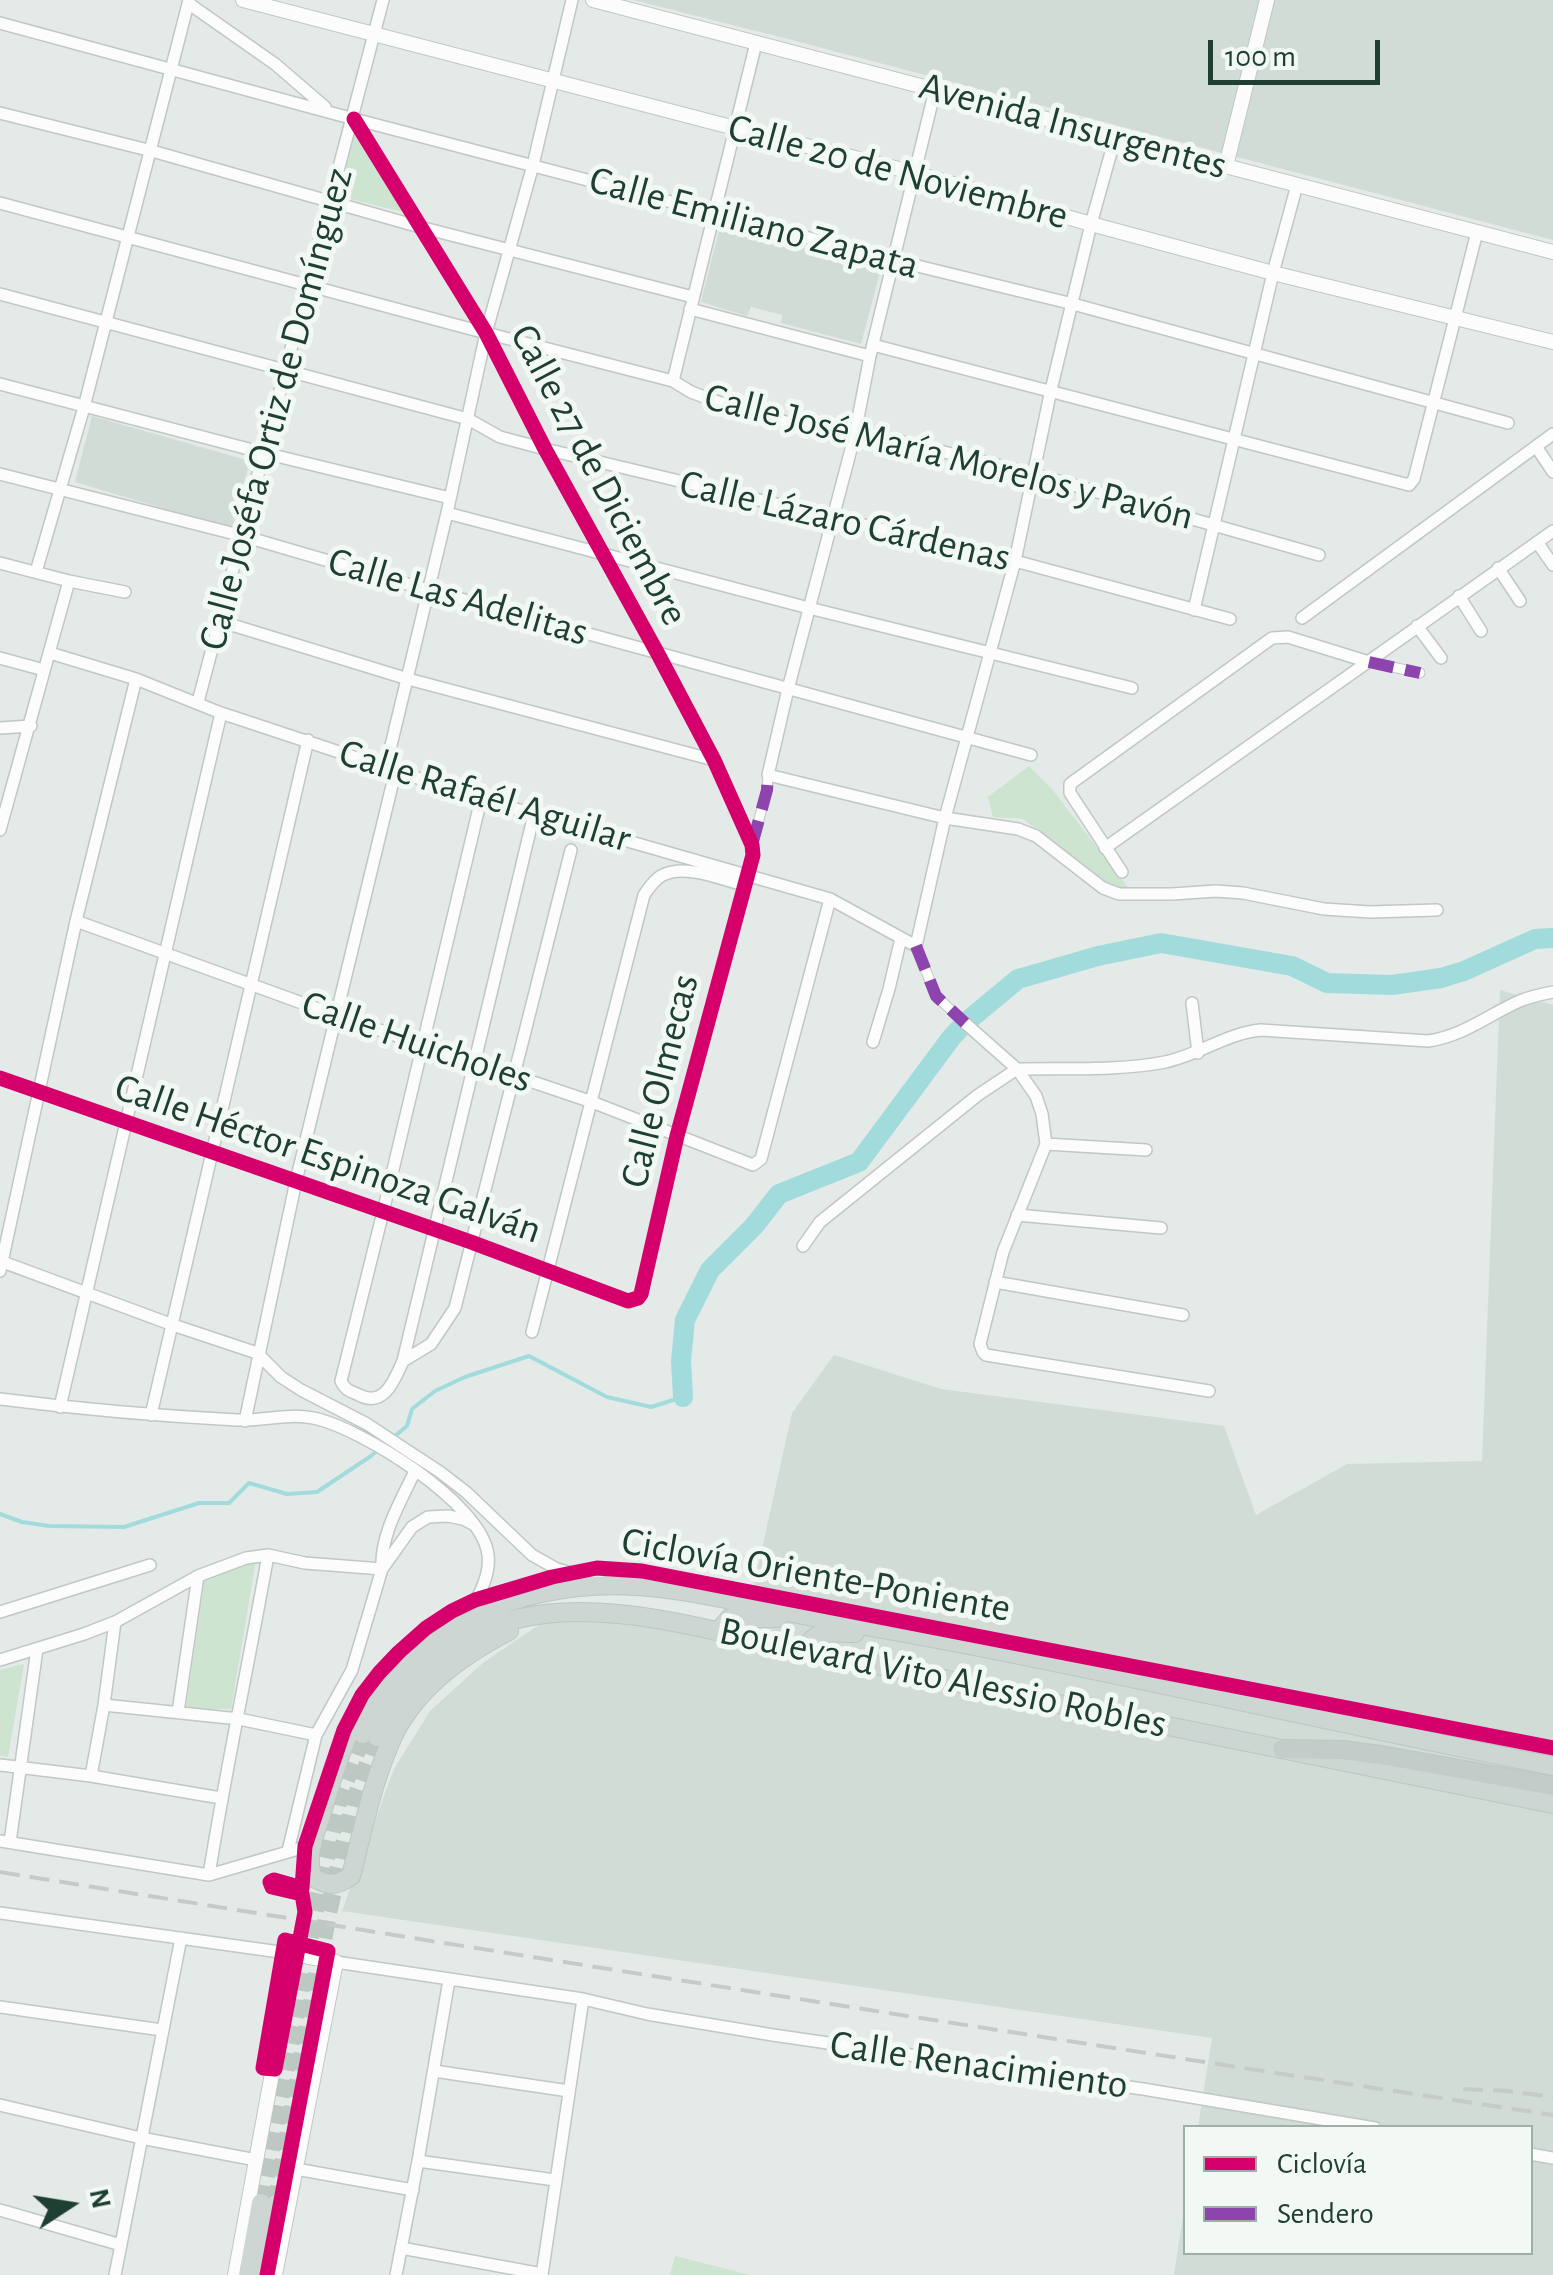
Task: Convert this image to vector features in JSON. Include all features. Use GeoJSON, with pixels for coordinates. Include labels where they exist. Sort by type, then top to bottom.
{"type":"FeatureCollection","features":[{"type":"Feature","properties":{"kind":"highway"},"geometry":{"type":"LineString","coordinates":[[1282,1749],[1343,1750],[1388,1756],[1553,1786]]}},
{"type":"Feature","properties":{"kind":"main road","name":"Boulevard Vito Alessio Robles"},"geometry":{"type":"LineString","coordinates":[[1553,1766],[927,1636],[745,1602],[612,1584],[544,1593],[466,1619],[426,1650],[388,1690],[370,1736],[422,1672],[450,1649],[489,1628],[542,1613],[606,1611],[1553,1804]]}},
{"type":"Feature","properties":{"kind":"main road"},"geometry":{"type":"LineString","coordinates":[[466,1619],[425,1636],[390,1667],[348,1732],[308,1866],[312,1877],[324,1884],[341,1884],[350,1876],[388,1745],[415,1703],[448,1668],[542,1613]]}},
{"type":"Feature","properties":{"kind":"main road"},"geometry":{"type":"LineString","coordinates":[[718,1631],[730,1618],[804,1616]]}},
{"type":"Feature","properties":{"kind":"main road"},"geometry":{"type":"LineString","coordinates":[[805,1652],[813,1637],[827,1632],[906,1633]]}},
{"type":"Feature","properties":{"kind":"main road"},"geometry":{"type":"LineString","coordinates":[[911,1671],[926,1656],[927,1636]]}},
{"type":"Feature","properties":{"kind":"main road"},"geometry":{"type":"LineString","coordinates":[[248,2275],[269,2203],[261,2275]]}},
{"type":"Feature","properties":{"kind":"street","name":"Calle 20 de Noviembre"},"geometry":{"type":"LineString","coordinates":[[243,0],[915,172],[1273,273],[1553,342]]}},
{"type":"Feature","properties":{"kind":"street","name":"Calle Joséfa Ortiz de Domínguez"},"geometry":{"type":"LineString","coordinates":[[198,702],[383,0]]}},
{"type":"Feature","properties":{"kind":"street"},"geometry":{"type":"LineString","coordinates":[[245,1420],[486,333],[534,165],[572,0]]}},
{"type":"Feature","properties":{"kind":"street","name":"Avenida Insurgentes"},"geometry":{"type":"LineString","coordinates":[[592,0],[1553,252]]}},
{"type":"Feature","properties":{"kind":"street"},"geometry":{"type":"LineString","coordinates":[[1226,166],[1267,0]]}},
{"type":"Feature","properties":{"kind":"street"},"geometry":{"type":"LineString","coordinates":[[36,572],[62,490],[189,1],[302,85],[328,110]]}},
{"type":"Feature","properties":{"kind":"street","name":"Calle Emiliano Zapata"},"geometry":{"type":"LineString","coordinates":[[0,23],[354,119],[1073,304],[1508,423]]}},
{"type":"Feature","properties":{"kind":"street"},"geometry":{"type":"LineString","coordinates":[[673,381],[756,43]]}},
{"type":"Feature","properties":{"kind":"street"},"geometry":{"type":"LineString","coordinates":[[532,1332],[644,896],[662,876],[684,871],[746,880],[788,689],[855,434],[871,350],[935,90]]}},
{"type":"Feature","properties":{"kind":"street"},"geometry":{"type":"LineString","coordinates":[[0,113],[510,249],[691,303],[871,350],[1051,390],[1406,486],[1411,484],[1476,232]]}},
{"type":"Feature","properties":{"kind":"street","name":"Calle 27 de Diciembre"},"geometry":{"type":"LineString","coordinates":[[354,119],[486,333],[714,760],[752,845]]}},
{"type":"Feature","properties":{"kind":"street"},"geometry":{"type":"LineString","coordinates":[[1115,138],[1051,390],[1015,561],[945,818],[916,946],[936,996],[1016,1069],[1036,1096],[1042,1114],[1046,1144],[1003,1252],[980,1344],[982,1352],[1209,1392]]}},
{"type":"Feature","properties":{"kind":"street"},"geometry":{"type":"LineString","coordinates":[[1194,610],[1297,185]]}},
{"type":"Feature","properties":{"kind":"street","name":"Calle José María Morelos y Pavón"},"geometry":{"type":"LineString","coordinates":[[0,203],[673,381],[715,401],[832,436],[874,434],[1034,474],[1318,554]]}},
{"type":"Feature","properties":{"kind":"street","name":"Calle Lázaro Cárdenas"},"geometry":{"type":"LineString","coordinates":[[0,294],[468,419],[500,437],[545,449],[1015,561],[1230,619]]}},
{"type":"Feature","properties":{"kind":"street"},"geometry":{"type":"LineString","coordinates":[[0,384],[450,498]]}},
{"type":"Feature","properties":{"kind":"street"},"geometry":{"type":"LineString","coordinates":[[1302,618],[1553,434]]}},
{"type":"Feature","properties":{"kind":"street"},"geometry":{"type":"LineString","coordinates":[[1536,448],[1553,472]]}},
{"type":"Feature","properties":{"kind":"street","name":"Calle Las Adelitas"},"geometry":{"type":"LineString","coordinates":[[0,474],[243,536],[1030,754]]}},
{"type":"Feature","properties":{"kind":"street"},"geometry":{"type":"LineString","coordinates":[[448,513],[1132,688]]}},
{"type":"Feature","properties":{"kind":"street"},"geometry":{"type":"LineString","coordinates":[[1105,848],[1553,531]]}},
{"type":"Feature","properties":{"kind":"street"},"geometry":{"type":"LineString","coordinates":[[1537,542],[1553,566]]}},
{"type":"Feature","properties":{"kind":"street"},"geometry":{"type":"LineString","coordinates":[[0,563],[125,592]]}},
{"type":"Feature","properties":{"kind":"street"},"geometry":{"type":"LineString","coordinates":[[1498,568],[1520,602]]}},
{"type":"Feature","properties":{"kind":"street"},"geometry":{"type":"LineString","coordinates":[[0,830],[69,581]]}},
{"type":"Feature","properties":{"kind":"street"},"geometry":{"type":"LineString","coordinates":[[1459,596],[1481,631]]}},
{"type":"Feature","properties":{"kind":"street"},"geometry":{"type":"LineString","coordinates":[[220,622],[408,679],[714,760]]}},
{"type":"Feature","properties":{"kind":"street"},"geometry":{"type":"LineString","coordinates":[[1417,626],[1442,658]]}},
{"type":"Feature","properties":{"kind":"street"},"geometry":{"type":"LineString","coordinates":[[1122,872],[1069,790],[1070,784],[1266,642],[1277,636],[1288,637],[1420,673]]}},
{"type":"Feature","properties":{"kind":"street","name":"Calle Rafaél Aguilar"},"geometry":{"type":"LineString","coordinates":[[50,653],[136,679],[480,799],[746,880],[830,898],[916,946]]}},
{"type":"Feature","properties":{"kind":"street"},"geometry":{"type":"LineString","coordinates":[[0,658],[44,670]]}},
{"type":"Feature","properties":{"kind":"street"},"geometry":{"type":"LineString","coordinates":[[136,679],[76,921],[1,1265],[258,1353],[301,1390],[367,1424],[404,1455],[415,1471],[444,1490],[479,1527],[489,1555],[487,1573],[466,1619]]}},
{"type":"Feature","properties":{"kind":"street"},"geometry":{"type":"LineString","coordinates":[[60,1407],[222,712]]}},
{"type":"Feature","properties":{"kind":"street"},"geometry":{"type":"LineString","coordinates":[[0,728],[30,726]]}},
{"type":"Feature","properties":{"kind":"street"},"geometry":{"type":"LineString","coordinates":[[151,1415],[308,740]]}},
{"type":"Feature","properties":{"kind":"street"},"geometry":{"type":"LineString","coordinates":[[768,775],[945,818],[1018,829],[1036,836],[1103,888],[1118,894],[1243,892],[1324,908],[1370,912],[1437,910]]}},
{"type":"Feature","properties":{"kind":"street"},"geometry":{"type":"LineString","coordinates":[[480,799],[341,1383],[368,1400],[380,1398],[386,1392],[403,1361],[534,814]]}},
{"type":"Feature","properties":{"kind":"street"},"geometry":{"type":"LineString","coordinates":[[403,1361],[431,1344],[455,1308],[571,850]]}},
{"type":"Feature","properties":{"kind":"street","name":"Calle Olmecas"},"geometry":{"type":"LineString","coordinates":[[634,1300],[641,1294],[677,1136],[746,880]]}},
{"type":"Feature","properties":{"kind":"street","name":"Calle Huicholes"},"geometry":{"type":"LineString","coordinates":[[76,921],[592,1102],[749,1166],[761,1160],[830,898]]}},
{"type":"Feature","properties":{"kind":"street"},"geometry":{"type":"LineString","coordinates":[[873,1042],[902,938]]}},
{"type":"Feature","properties":{"kind":"street"},"geometry":{"type":"LineString","coordinates":[[803,1246],[820,1222],[1016,1069],[1160,1063],[1236,1035],[1261,1030],[1446,1039],[1522,1000],[1553,992]]}},
{"type":"Feature","properties":{"kind":"street"},"geometry":{"type":"LineString","coordinates":[[1192,1003],[1198,1052]]}},
{"type":"Feature","properties":{"kind":"street","name":"Calle Héctor Espinoza Galván"},"geometry":{"type":"LineString","coordinates":[[0,1078],[634,1300]]}},
{"type":"Feature","properties":{"kind":"street"},"geometry":{"type":"LineString","coordinates":[[1046,1144],[1146,1150]]}},
{"type":"Feature","properties":{"kind":"street"},"geometry":{"type":"LineString","coordinates":[[1017,1215],[1161,1228]]}},
{"type":"Feature","properties":{"kind":"street"},"geometry":{"type":"LineString","coordinates":[[994,1282],[1183,1315]]}},
{"type":"Feature","properties":{"kind":"street"},"geometry":{"type":"LineString","coordinates":[[0,1399],[151,1415],[245,1420],[310,1417],[404,1455],[466,1492],[545,1564],[612,1584]]}},
{"type":"Feature","properties":{"kind":"street"},"geometry":{"type":"LineString","coordinates":[[382,1568],[381,1552],[415,1471]]}},
{"type":"Feature","properties":{"kind":"street"},"geometry":{"type":"LineString","coordinates":[[288,1850],[316,1735],[352,1670],[382,1568],[412,1527],[428,1517],[463,1518],[479,1527]]}},
{"type":"Feature","properties":{"kind":"street"},"geometry":{"type":"LineString","coordinates":[[0,1660],[115,1622],[222,1565],[268,1555],[305,1563],[382,1568]]}},
{"type":"Feature","properties":{"kind":"street"},"geometry":{"type":"LineString","coordinates":[[209,1875],[268,1555]]}},
{"type":"Feature","properties":{"kind":"street"},"geometry":{"type":"LineString","coordinates":[[0,1612],[150,1565]]}},
{"type":"Feature","properties":{"kind":"street"},"geometry":{"type":"LineString","coordinates":[[178,1712],[198,1576]]}},
{"type":"Feature","properties":{"kind":"street"},"geometry":{"type":"LineString","coordinates":[[91,1776],[115,1622]]}},
{"type":"Feature","properties":{"kind":"street"},"geometry":{"type":"LineString","coordinates":[[37,1649],[21,1768],[5,1841],[209,1875],[312,1845]]}},
{"type":"Feature","properties":{"kind":"street"},"geometry":{"type":"LineString","coordinates":[[104,1705],[239,1718],[316,1735]]}},
{"type":"Feature","properties":{"kind":"street"},"geometry":{"type":"LineString","coordinates":[[0,1765],[221,1798]]}},
{"type":"Feature","properties":{"kind":"street"},"geometry":{"type":"LineString","coordinates":[[0,1913],[336,1962],[275,2275]]}},
{"type":"Feature","properties":{"kind":"street"},"geometry":{"type":"LineString","coordinates":[[115,2275],[181,1938]]}},
{"type":"Feature","properties":{"kind":"street"},"geometry":{"type":"LineString","coordinates":[[235,2275],[294,1954]]}},
{"type":"Feature","properties":{"kind":"street","name":"Calle Renacimiento"},"geometry":{"type":"LineString","coordinates":[[336,1962],[583,1999],[773,2035],[1144,2089],[1357,2125]]}},
{"type":"Feature","properties":{"kind":"street"},"geometry":{"type":"LineString","coordinates":[[396,2275],[449,1980]]}},
{"type":"Feature","properties":{"kind":"street"},"geometry":{"type":"LineString","coordinates":[[401,2248],[542,2274],[583,1999]]}},
{"type":"Feature","properties":{"kind":"street"},"geometry":{"type":"LineString","coordinates":[[0,2007],[162,2030]]}},
{"type":"Feature","properties":{"kind":"street"},"geometry":{"type":"LineString","coordinates":[[434,2071],[568,2091]]}},
{"type":"Feature","properties":{"kind":"street"},"geometry":{"type":"LineString","coordinates":[[0,2106],[256,2160]]}},
{"type":"Feature","properties":{"kind":"street"},"geometry":{"type":"LineString","coordinates":[[418,2161],[555,2180]]}},
{"type":"Feature","properties":{"kind":"street"},"geometry":{"type":"LineString","coordinates":[[296,2168],[413,2190]]}},
{"type":"Feature","properties":{"kind":"street"},"geometry":{"type":"LineString","coordinates":[[0,2210],[121,2245]]}},
{"type":"Feature","properties":{"kind":"shaded area"},"geometry":{"type":"Polygon","coordinates":[[[633,0],[1553,0],[1553,240],[792,40],[633,0]]]}},
{"type":"Feature","properties":{"kind":"shaded area"},"geometry":{"type":"Polygon","coordinates":[[[720,226],[881,268],[861,344],[781,323],[782,315],[751,307],[747,316],[701,302],[720,226]]]}},
{"type":"Feature","properties":{"kind":"shaded area"},"geometry":{"type":"Polygon","coordinates":[[[92,416],[250,461],[232,529],[75,482],[92,416]]]}},
{"type":"Feature","properties":{"kind":"shaded area"},"geometry":{"type":"Polygon","coordinates":[[[1500,990],[1553,1005],[1553,2275],[1174,2275],[1183,2216],[1183,2255],[1533,2255],[1533,2125],[1198,2125],[1212,2038],[342,1911],[394,1769],[430,1711],[484,1662],[549,1618],[595,1614],[742,1639],[792,1413],[834,1355],[941,1389],[1224,1426],[1256,1515],[1347,1464],[1482,1461],[1500,990]]]}},
{"type":"Feature","properties":{"kind":"green space"},"geometry":{"type":"Polygon","coordinates":[[[355,133],[403,212],[339,196],[355,133]]]}},
{"type":"Feature","properties":{"kind":"green space"},"geometry":{"type":"Polygon","coordinates":[[[1029,766],[1052,789],[1129,889],[1119,892],[1023,819],[993,817],[988,797],[1029,766]]]}},
{"type":"Feature","properties":{"kind":"green space"},"geometry":{"type":"Polygon","coordinates":[[[256,1559],[231,1709],[186,1709],[205,1577],[256,1559]]]}},
{"type":"Feature","properties":{"kind":"green space"},"geometry":{"type":"Polygon","coordinates":[[[24,1664],[8,1757],[0,1756],[0,1670],[24,1664]]]}},
{"type":"Feature","properties":{"kind":"green space"},"geometry":{"type":"Polygon","coordinates":[[[675,2256],[750,2275],[670,2275],[675,2256]]]}},
{"type":"Feature","properties":{"kind":"waterway"},"geometry":{"type":"LineString","coordinates":[[683,1397],[685,1320],[710,1270],[754,1226],[779,1194],[859,1162],[951,1038],[1018,979],[1161,943],[1292,966],[1327,983],[1392,985],[1441,978],[1535,939],[1553,938]]}},
{"type":"Feature","properties":{"kind":"waterway"},"geometry":{"type":"LineString","coordinates":[[0,1514],[49,1526],[124,1527],[199,1503],[229,1503],[249,1483],[287,1494],[317,1492],[407,1426],[412,1409],[435,1391],[529,1356],[607,1397],[651,1407],[683,1397]]}},
{"type":"Feature","properties":{"kind":"tunnel"},"geometry":{"type":"LineString","coordinates":[[261,2203],[339,1799],[363,1734]]}},
{"type":"Feature","properties":{"kind":"tunnel"},"geometry":{"type":"LineString","coordinates":[[276,2204],[328,1913],[353,1806],[377,1737]]}},
{"type":"Feature","properties":{"kind":"railway"},"geometry":{"type":"LineString","coordinates":[[0,1872],[1553,2115]]}},
{"type":"Feature","properties":{"kind":"railway"},"geometry":{"type":"LineString","coordinates":[[1463,2089],[1553,2097]]}},
{"type":"Feature","properties":{"kind":"marked path"},"geometry":{"type":"LineString","coordinates":[[1369,662],[1420,673]]}},
{"type":"Feature","properties":{"kind":"marked path"},"geometry":{"type":"LineString","coordinates":[[752,845],[768,775]]}},
{"type":"Feature","properties":{"kind":"marked path"},"geometry":{"type":"LineString","coordinates":[[916,946],[936,996],[965,1023]]}},
{"type":"Feature","properties":{"kind":"cycle path"},"geometry":{"type":"LineString","coordinates":[[0,1078],[471,1242],[628,1301],[641,1294],[677,1136],[753,855],[752,845],[714,760],[486,333],[354,119]]}},
{"type":"Feature","properties":{"kind":"cycle path","name":"Ciclovía Oriente-Poniente"},"geometry":{"type":"LineString","coordinates":[[267,2275],[328,1951],[285,1940],[263,2068],[275,2069],[305,1912],[302,1894],[272,1887],[270,1882],[302,1888],[305,1846],[344,1730],[362,1695],[426,1628],[475,1600],[597,1568],[642,1571],[1553,1748]]}}]}
